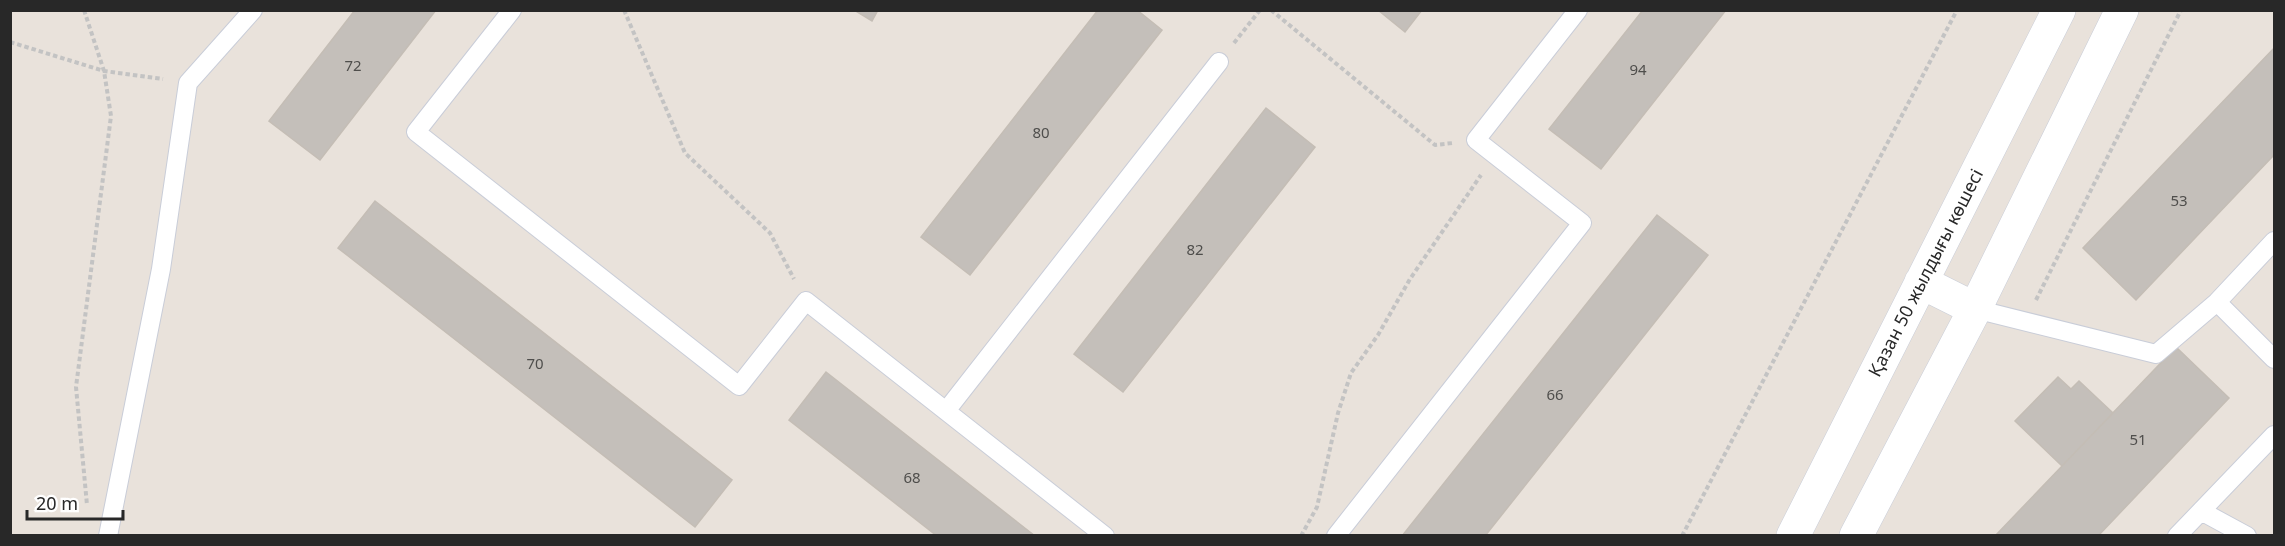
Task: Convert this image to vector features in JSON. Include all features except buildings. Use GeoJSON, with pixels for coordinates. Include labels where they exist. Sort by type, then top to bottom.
{"type":"FeatureCollection","features":[{"type":"Feature","properties":{"kind":"street","name":"Қазан 50 жылдығы көшесі"},"geometry":{"type":"LineString","coordinates":[[1792,536],[2059,10]]}},
{"type":"Feature","properties":{"kind":"street"},"geometry":{"type":"LineString","coordinates":[[1856,536],[1975,309],[2122,10]]}},
{"type":"Feature","properties":{"kind":"street"},"geometry":{"type":"LineString","coordinates":[[1921,282],[1975,309]]}},
{"type":"Feature","properties":{"kind":"lane"},"geometry":{"type":"LineString","coordinates":[[108,536],[161,269],[188,82],[253,10]]}},
{"type":"Feature","properties":{"kind":"lane"},"geometry":{"type":"LineString","coordinates":[[512,10],[416,132],[739,386],[806,301],[1105,536]]}},
{"type":"Feature","properties":{"kind":"lane"},"geometry":{"type":"LineString","coordinates":[[1336,536],[1582,223],[1476,140],[1571,13]]}},
{"type":"Feature","properties":{"kind":"lane"},"geometry":{"type":"LineString","coordinates":[[946,411],[1219,62]]}},
{"type":"Feature","properties":{"kind":"lane"},"geometry":{"type":"LineString","coordinates":[[1975,309],[2156,354],[2217,302],[2274,241]]}},
{"type":"Feature","properties":{"kind":"lane"},"geometry":{"type":"LineString","coordinates":[[2217,302],[2274,359]]}},
{"type":"Feature","properties":{"kind":"lane"},"geometry":{"type":"LineString","coordinates":[[2177,536],[2274,435]]}},
{"type":"Feature","properties":{"kind":"lane"},"geometry":{"type":"LineString","coordinates":[[2200,511],[2247,536]]}},
{"type":"Feature","properties":{"kind":"path"},"geometry":{"type":"LineString","coordinates":[[84,10],[104,71],[111,116],[76,387],[87,513]]}},
{"type":"Feature","properties":{"kind":"path"},"geometry":{"type":"LineString","coordinates":[[624,10],[685,153],[770,233],[806,301]]}},
{"type":"Feature","properties":{"kind":"path"},"geometry":{"type":"LineString","coordinates":[[1219,62],[1260,10]]}},
{"type":"Feature","properties":{"kind":"path"},"geometry":{"type":"LineString","coordinates":[[1271,10],[1435,145],[1476,140],[1481,175],[1410,279],[1378,335],[1351,373],[1338,413],[1317,507],[1301,536]]}},
{"type":"Feature","properties":{"kind":"path"},"geometry":{"type":"LineString","coordinates":[[1682,536],[1957,10]]}},
{"type":"Feature","properties":{"kind":"path"},"geometry":{"type":"LineString","coordinates":[[2025,322],[2181,10]]}},
{"type":"Feature","properties":{"kind":"path"},"geometry":{"type":"LineString","coordinates":[[10,42],[104,71],[188,82]]}}]}
